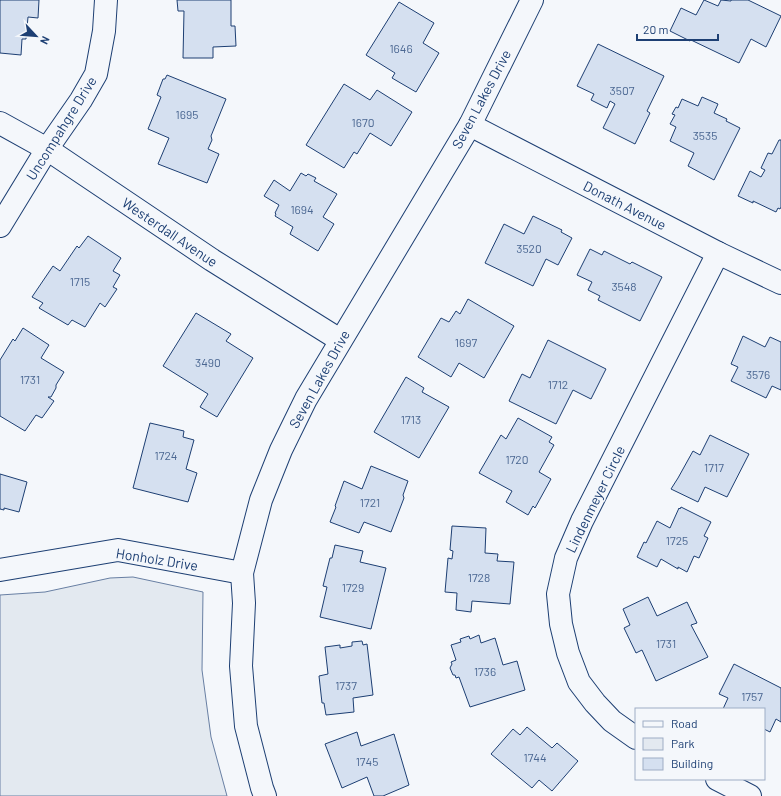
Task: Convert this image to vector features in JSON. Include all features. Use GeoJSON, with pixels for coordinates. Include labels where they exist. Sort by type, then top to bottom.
{"type":"FeatureCollection","features":[{"type":"Feature","properties":{"kind":"street","name":"Uncompahgre Drive"},"geometry":{"type":"LineString","coordinates":[[0,226],[47,148],[81,100],[96,74],[104,31],[106,0]]}},
{"type":"Feature","properties":{"kind":"street","name":"Seven Lakes Drive"},"geometry":{"type":"LineString","coordinates":[[265,796],[246,726],[241,666],[244,603],[242,573],[261,500],[281,450],[306,399],[470,125],[532,0]]}},
{"type":"Feature","properties":{"kind":"street","name":"Westerdall Avenue"},"geometry":{"type":"LineString","coordinates":[[0,123],[47,148],[212,260],[340,340]]}},
{"type":"Feature","properties":{"kind":"street","name":"Donath Avenue"},"geometry":{"type":"LineString","coordinates":[[470,125],[718,253],[781,283]]}},
{"type":"Feature","properties":{"kind":"street","name":"Lindenmeyer Circle"},"geometry":{"type":"LineString","coordinates":[[635,737],[612,721],[595,703],[579,682],[568,653],[561,624],[558,594],[566,558],[582,521],[718,253]]}},
{"type":"Feature","properties":{"kind":"street","name":"Honholz Drive"},"geometry":{"type":"LineString","coordinates":[[0,570],[118,550],[242,573]]}},
{"type":"Feature","properties":{"kind":"street"},"geometry":{"type":"LineString","coordinates":[[719,780],[750,796]]}},
{"type":"Feature","properties":{"kind":"green space"},"geometry":{"type":"Polygon","coordinates":[[[133,577],[203,592],[202,670],[211,737],[227,796],[0,796],[0,595],[45,592],[110,578],[133,577]]]}},
{"type":"Feature","properties":{"kind":"building"},"geometry":{"type":"Polygon","coordinates":[[[0,0],[39,0],[38,18],[28,17],[26,39],[22,39],[21,55],[0,53],[0,0]]]}},
{"type":"Feature","properties":{"kind":"building"},"geometry":{"type":"Polygon","coordinates":[[[177,0],[231,0],[231,26],[235,26],[236,46],[213,47],[213,58],[183,58],[184,11],[178,11],[177,0]]]}},
{"type":"Feature","properties":{"kind":"building"},"geometry":{"type":"Polygon","coordinates":[[[704,0],[718,6],[721,0],[748,0],[781,16],[766,47],[751,39],[739,63],[670,31],[681,8],[696,15],[704,0]]]}},
{"type":"Feature","properties":{"kind":"building"},"geometry":{"type":"Polygon","coordinates":[[[399,2],[434,23],[423,43],[439,53],[416,92],[392,78],[395,73],[366,55],[399,2]]]}},
{"type":"Feature","properties":{"kind":"building"},"geometry":{"type":"Polygon","coordinates":[[[598,44],[664,76],[647,111],[650,113],[635,144],[603,128],[615,104],[610,101],[607,108],[591,100],[594,94],[577,86],[598,44]]]}},
{"type":"Feature","properties":{"kind":"building"},"geometry":{"type":"Polygon","coordinates":[[[167,75],[226,99],[211,136],[212,140],[208,149],[219,154],[207,183],[158,164],[169,138],[148,129],[161,97],[157,95],[163,79],[165,79],[167,75]]]}},
{"type":"Feature","properties":{"kind":"building"},"geometry":{"type":"Polygon","coordinates":[[[344,84],[370,100],[377,90],[412,112],[391,146],[370,133],[357,154],[354,152],[344,168],[306,145],[344,84]]]}},
{"type":"Feature","properties":{"kind":"building"},"geometry":{"type":"Polygon","coordinates":[[[702,97],[718,104],[714,113],[727,119],[726,121],[740,128],[714,180],[688,166],[694,153],[670,141],[676,127],[670,124],[675,115],[672,114],[676,107],[678,108],[682,99],[698,106],[702,97]]]}},
{"type":"Feature","properties":{"kind":"building"},"geometry":{"type":"Polygon","coordinates":[[[779,140],[781,140],[781,207],[780,209],[778,208],[776,212],[753,201],[753,203],[738,196],[750,171],[761,177],[765,170],[761,168],[768,153],[772,154],[779,140]]]}},
{"type":"Feature","properties":{"kind":"building"},"geometry":{"type":"Polygon","coordinates":[[[301,173],[306,176],[308,174],[316,178],[314,181],[337,194],[323,217],[334,224],[318,251],[290,234],[293,227],[275,216],[279,205],[264,196],[274,180],[290,191],[301,173]]]}},
{"type":"Feature","properties":{"kind":"building"},"geometry":{"type":"Polygon","coordinates":[[[533,216],[562,230],[561,232],[572,238],[558,265],[546,259],[533,286],[485,263],[504,224],[524,234],[533,216]]]}},
{"type":"Feature","properties":{"kind":"building"},"geometry":{"type":"Polygon","coordinates":[[[88,236],[121,258],[113,271],[120,275],[113,287],[117,289],[105,307],[100,303],[85,327],[72,320],[68,325],[39,308],[43,303],[32,297],[53,266],[60,271],[77,246],[79,248],[88,236]]]}},
{"type":"Feature","properties":{"kind":"building"},"geometry":{"type":"Polygon","coordinates":[[[590,249],[602,255],[604,251],[630,264],[632,262],[662,277],[640,321],[598,300],[600,296],[588,290],[592,282],[577,275],[590,249]]]}},
{"type":"Feature","properties":{"kind":"building"},"geometry":{"type":"Polygon","coordinates":[[[468,299],[514,326],[484,378],[459,363],[451,377],[418,357],[441,318],[449,322],[456,311],[460,314],[468,299]]]}},
{"type":"Feature","properties":{"kind":"building"},"geometry":{"type":"Polygon","coordinates":[[[196,313],[231,334],[226,341],[253,358],[217,417],[200,407],[208,394],[163,366],[196,313]]]}},
{"type":"Feature","properties":{"kind":"building"},"geometry":{"type":"Polygon","coordinates":[[[23,328],[49,345],[41,358],[64,372],[51,397],[48,397],[54,401],[42,418],[36,415],[25,431],[0,416],[0,360],[13,339],[15,341],[23,328]]]}},
{"type":"Feature","properties":{"kind":"building"},"geometry":{"type":"Polygon","coordinates":[[[743,336],[765,347],[770,337],[781,342],[781,390],[772,386],[766,398],[731,381],[738,367],[731,364],[743,336]]]}},
{"type":"Feature","properties":{"kind":"building"},"geometry":{"type":"Polygon","coordinates":[[[548,340],[606,369],[591,399],[573,390],[556,424],[509,401],[522,374],[530,378],[548,340]]]}},
{"type":"Feature","properties":{"kind":"building"},"geometry":{"type":"Polygon","coordinates":[[[406,377],[424,388],[422,392],[449,407],[419,458],[374,432],[406,377]]]}},
{"type":"Feature","properties":{"kind":"building"},"geometry":{"type":"Polygon","coordinates":[[[518,418],[552,437],[549,442],[554,445],[539,472],[551,479],[535,508],[533,506],[528,515],[506,502],[512,491],[479,473],[501,435],[506,439],[518,418]]]}},
{"type":"Feature","properties":{"kind":"building"},"geometry":{"type":"Polygon","coordinates":[[[150,423],[184,431],[183,437],[194,440],[186,469],[197,473],[188,502],[133,488],[150,423]]]}},
{"type":"Feature","properties":{"kind":"building"},"geometry":{"type":"Polygon","coordinates":[[[710,435],[749,454],[727,497],[705,487],[698,502],[671,489],[693,451],[700,455],[710,435]]]}},
{"type":"Feature","properties":{"kind":"building"},"geometry":{"type":"Polygon","coordinates":[[[371,466],[408,481],[403,495],[404,498],[391,532],[364,522],[359,533],[330,522],[344,481],[362,489],[371,466]]]}},
{"type":"Feature","properties":{"kind":"building"},"geometry":{"type":"Polygon","coordinates":[[[0,474],[27,482],[19,512],[4,508],[4,510],[0,509],[0,474]]]}},
{"type":"Feature","properties":{"kind":"building"},"geometry":{"type":"Polygon","coordinates":[[[681,507],[711,522],[704,536],[708,538],[699,558],[694,556],[687,572],[678,567],[678,569],[661,559],[657,567],[637,557],[657,521],[670,528],[679,508],[680,509],[681,507]]]}},
{"type":"Feature","properties":{"kind":"building"},"geometry":{"type":"Polygon","coordinates":[[[452,526],[486,528],[485,553],[498,554],[497,561],[514,562],[510,604],[472,601],[471,612],[456,610],[457,593],[445,592],[448,558],[452,559],[453,551],[450,550],[452,526]]]}},
{"type":"Feature","properties":{"kind":"building"},"geometry":{"type":"Polygon","coordinates":[[[335,545],[363,551],[360,562],[386,568],[371,629],[320,617],[327,587],[323,586],[335,545]]]}},
{"type":"Feature","properties":{"kind":"building"},"geometry":{"type":"Polygon","coordinates":[[[648,597],[657,616],[687,602],[697,623],[691,625],[708,657],[656,681],[642,650],[636,653],[624,628],[630,625],[623,609],[648,597]]]}},
{"type":"Feature","properties":{"kind":"building"},"geometry":{"type":"Polygon","coordinates":[[[479,635],[481,643],[495,638],[503,665],[517,661],[525,690],[470,707],[459,677],[456,678],[455,675],[453,675],[450,668],[452,664],[451,662],[456,660],[451,645],[461,642],[460,639],[469,636],[470,639],[479,635]]]}},
{"type":"Feature","properties":{"kind":"building"},"geometry":{"type":"Polygon","coordinates":[[[362,641],[363,645],[367,644],[373,695],[353,698],[354,712],[326,715],[324,703],[322,703],[319,676],[328,674],[325,647],[340,645],[340,648],[352,646],[352,642],[362,641]]]}},
{"type":"Feature","properties":{"kind":"building"},"geometry":{"type":"Polygon","coordinates":[[[734,664],[781,688],[781,722],[776,719],[770,732],[765,730],[765,708],[723,708],[728,698],[719,694],[734,664]]]}},
{"type":"Feature","properties":{"kind":"building"},"geometry":{"type":"Polygon","coordinates":[[[527,727],[552,748],[557,743],[578,761],[552,791],[539,780],[532,788],[491,754],[513,729],[520,735],[527,727]]]}},
{"type":"Feature","properties":{"kind":"building"},"geometry":{"type":"Polygon","coordinates":[[[357,732],[361,746],[394,734],[409,785],[383,796],[374,796],[367,777],[342,788],[325,744],[357,732]]]}}]}
